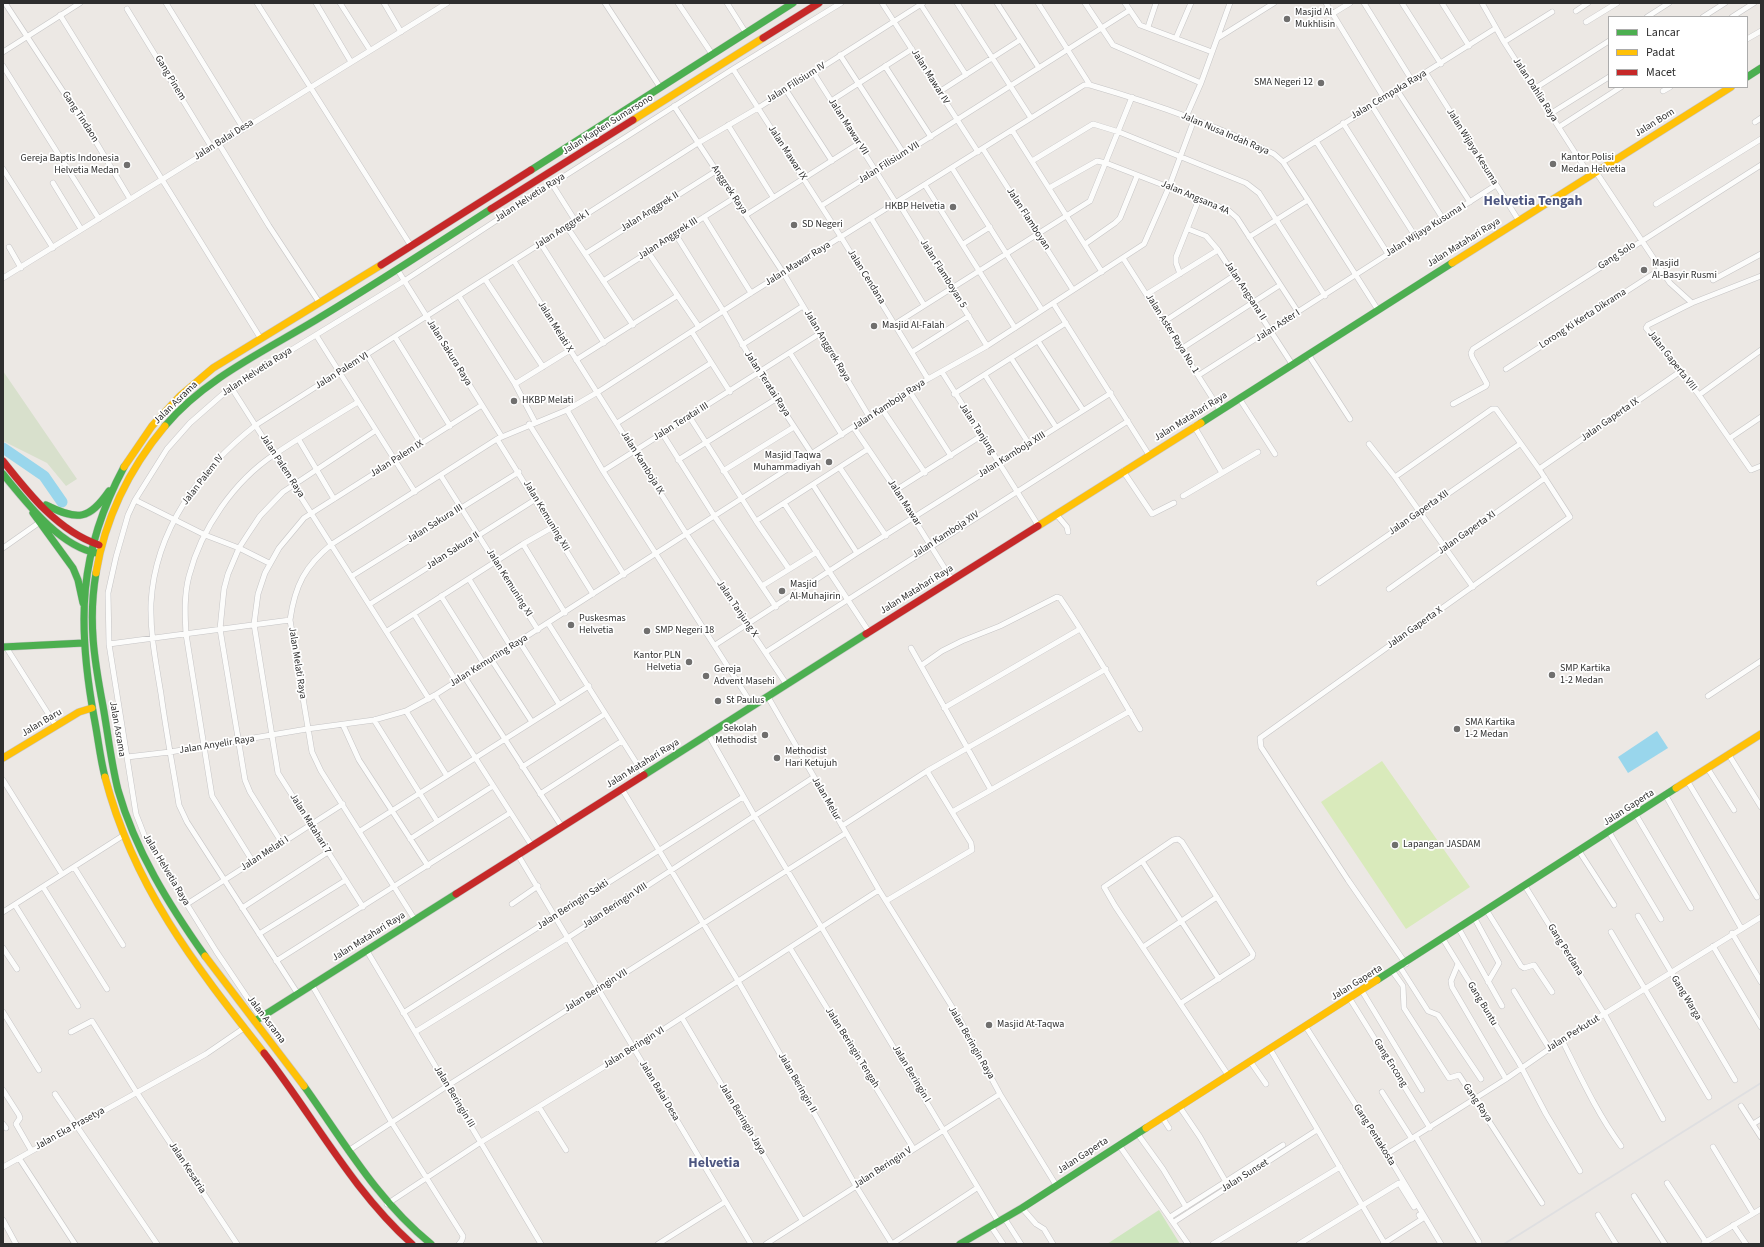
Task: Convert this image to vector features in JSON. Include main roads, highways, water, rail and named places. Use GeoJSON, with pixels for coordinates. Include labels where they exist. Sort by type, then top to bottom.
{"type":"FeatureCollection","features":[{"type":"Feature","properties":{"kind":"main road","name":"Jalan Kapten Sumarsono"},"geometry":{"type":"LineString","coordinates":[[403,250],[793,3]]}},
{"type":"Feature","properties":{"kind":"main road","name":"Jalan Kapten Sumarsono"},"geometry":{"type":"LineString","coordinates":[[406,263],[819,3]]}},
{"type":"Feature","properties":{"kind":"main road"},"geometry":{"type":"LineString","coordinates":[[1748,76],[1761,68]]}},
{"type":"Feature","properties":{"kind":"main road","name":"Jalan Bom"},"geometry":{"type":"LineString","coordinates":[[1593,174],[1729,88]]}},
{"type":"Feature","properties":{"kind":"main road","name":"Jalan Matahari Raya"},"geometry":{"type":"LineString","coordinates":[[258,1019],[1593,174]]}},
{"type":"Feature","properties":{"kind":"main road","name":"Jalan Asrama"},"geometry":{"type":"LineString","coordinates":[[403,250],[213,368],[183,394],[136,445],[126,459],[112,488],[91,547],[83,604],[84,643],[92,708],[104,772],[124,835],[152,894],[173,932],[311,1116],[361,1190],[379,1212],[412,1244]]}},
{"type":"Feature","properties":{"kind":"main road","name":"Jalan Asrama"},"geometry":{"type":"LineString","coordinates":[[406,263],[324,316],[226,373],[202,390],[152,440],[122,488],[101,546],[92,591],[91,618],[92,642],[114,771],[120,794],[138,842],[184,926],[258,1019],[370,1184],[387,1204],[417,1233],[431,1244]]}},
{"type":"Feature","properties":{"kind":"main road"},"geometry":{"type":"LineString","coordinates":[[3,461],[37,500],[65,526],[100,554]]}},
{"type":"Feature","properties":{"kind":"main road"},"geometry":{"type":"LineString","coordinates":[[3,474],[24,500],[73,568],[78,580],[83,604]]}},
{"type":"Feature","properties":{"kind":"main road"},"geometry":{"type":"LineString","coordinates":[[37,500],[59,511],[84,514],[92,512],[112,488]]}},
{"type":"Feature","properties":{"kind":"main road"},"geometry":{"type":"LineString","coordinates":[[24,500],[68,540],[79,548],[101,546]]}},
{"type":"Feature","properties":{"kind":"main road"},"geometry":{"type":"LineString","coordinates":[[4,647],[84,643]]}},
{"type":"Feature","properties":{"kind":"main road","name":"Jalan Baru"},"geometry":{"type":"LineString","coordinates":[[3,758],[82,711],[103,706]]}},
{"type":"Feature","properties":{"kind":"main road","name":"Jalan Gaperta"},"geometry":{"type":"LineString","coordinates":[[960,1244],[1022,1208],[1179,1106],[1393,972],[1761,734]]}},
{"type":"Feature","properties":{"kind":"water"},"geometry":{"type":"Polygon","coordinates":[[[1657,731],[1668,748],[1628,773],[1618,757],[1657,731]]]}},
{"type":"Feature","properties":{"kind":"waterway"},"geometry":{"type":"LineString","coordinates":[[3,448],[44,476],[62,502]]}},
{"type":"Feature","properties":{"kind":"railway"},"geometry":{"type":"LineString","coordinates":[[1504,1244],[1761,1083]]}},
{"type":"Feature","properties":{"kind":"place","name":"Masjid Al Mukhlisin"},"geometry":{"type":"Point","coordinates":[1287,19]}},
{"type":"Feature","properties":{"kind":"place","name":"SMA Negeri 12"},"geometry":{"type":"Point","coordinates":[1321,83]}},
{"type":"Feature","properties":{"kind":"place","name":"Kantor Polisi Medan Helvetia"},"geometry":{"type":"Point","coordinates":[1553,164]}},
{"type":"Feature","properties":{"kind":"place","name":"Gereja Baptis Indonesia Helvetia Medan"},"geometry":{"type":"Point","coordinates":[127,165]}},
{"type":"Feature","properties":{"kind":"place","name":"HKBP Helvetia"},"geometry":{"type":"Point","coordinates":[953,207]}},
{"type":"Feature","properties":{"kind":"place","name":"SD Negeri"},"geometry":{"type":"Point","coordinates":[794,225]}},
{"type":"Feature","properties":{"kind":"place","name":"Masjid Al-Basyir Rusmi"},"geometry":{"type":"Point","coordinates":[1644,270]}},
{"type":"Feature","properties":{"kind":"place","name":"Masjid Al-Falah"},"geometry":{"type":"Point","coordinates":[874,326]}},
{"type":"Feature","properties":{"kind":"place","name":"HKBP Melati"},"geometry":{"type":"Point","coordinates":[514,401]}},
{"type":"Feature","properties":{"kind":"place","name":"Masjid Taqwa Muhammadiyah"},"geometry":{"type":"Point","coordinates":[829,462]}},
{"type":"Feature","properties":{"kind":"place","name":"Masjid Al-Muhajirin"},"geometry":{"type":"Point","coordinates":[782,591]}},
{"type":"Feature","properties":{"kind":"place","name":"Puskesmas Helvetia"},"geometry":{"type":"Point","coordinates":[571,625]}},
{"type":"Feature","properties":{"kind":"place","name":"SMP Negeri 18"},"geometry":{"type":"Point","coordinates":[647,631]}},
{"type":"Feature","properties":{"kind":"place","name":"Kantor PLN Helvetia"},"geometry":{"type":"Point","coordinates":[689,662]}},
{"type":"Feature","properties":{"kind":"place","name":"SMP Kartika 1-2 Medan"},"geometry":{"type":"Point","coordinates":[1552,675]}},
{"type":"Feature","properties":{"kind":"place","name":"Gereja Advent Masehi"},"geometry":{"type":"Point","coordinates":[706,676]}},
{"type":"Feature","properties":{"kind":"place","name":"St Paulus"},"geometry":{"type":"Point","coordinates":[718,701]}},
{"type":"Feature","properties":{"kind":"place","name":"SMA Kartika 1-2 Medan"},"geometry":{"type":"Point","coordinates":[1457,729]}},
{"type":"Feature","properties":{"kind":"place","name":"Sekolah Methodist"},"geometry":{"type":"Point","coordinates":[765,735]}},
{"type":"Feature","properties":{"kind":"place","name":"Methodist Hari Ketujuh"},"geometry":{"type":"Point","coordinates":[777,758]}},
{"type":"Feature","properties":{"kind":"place","name":"Lapangan JASDAM"},"geometry":{"type":"Point","coordinates":[1395,845]}},
{"type":"Feature","properties":{"kind":"place","name":"Masjid At-Taqwa"},"geometry":{"type":"Point","coordinates":[989,1025]}},
{"type":"Feature","properties":{"kind":"district","name":"Helvetia Tengah"},"geometry":{"type":"Point","coordinates":[1533,202]}},
{"type":"Feature","properties":{"kind":"district","name":"Helvetia"},"geometry":{"type":"Point","coordinates":[714,1164]}}]}
